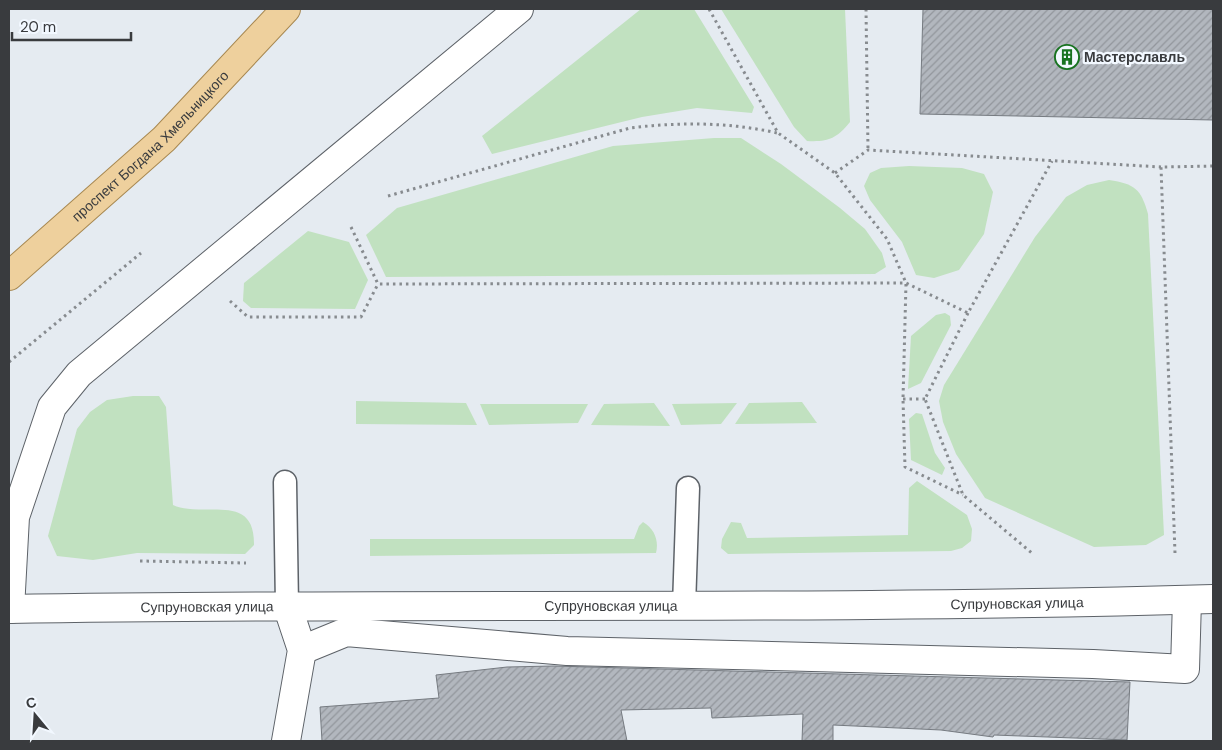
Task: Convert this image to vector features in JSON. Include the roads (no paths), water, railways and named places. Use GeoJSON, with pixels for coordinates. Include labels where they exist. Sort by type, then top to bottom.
{"type":"FeatureCollection","features":[{"type":"Feature","properties":{"kind":"main road","name":"проспект Богдана Хмельницкого"},"geometry":{"type":"LineString","coordinates":[[9,276],[164,139],[286,9]]}},
{"type":"Feature","properties":{"kind":"street"},"geometry":{"type":"LineString","coordinates":[[9,609],[15,517],[52,407],[79,374],[519,9]]}},
{"type":"Feature","properties":{"kind":"street"},"geometry":{"type":"LineString","coordinates":[[302,650],[346,632],[566,651],[1093,664],[1185,669],[1200,600]]}},
{"type":"Feature","properties":{"kind":"street","name":"Супруновская улица"},"geometry":{"type":"LineString","coordinates":[[9,609],[287,605],[684,607],[1200,600]]}},
{"type":"Feature","properties":{"kind":"street"},"geometry":{"type":"LineString","coordinates":[[286,741],[302,650],[287,605]]}},
{"type":"Feature","properties":{"kind":"lane"},"geometry":{"type":"LineString","coordinates":[[284,482],[287,605]]}},
{"type":"Feature","properties":{"kind":"lane"},"geometry":{"type":"LineString","coordinates":[[684,607],[688,488]]}},
{"type":"Feature","properties":{"kind":"place","name":"Мастерславль"},"geometry":{"type":"Point","coordinates":[1067,57]}}]}
